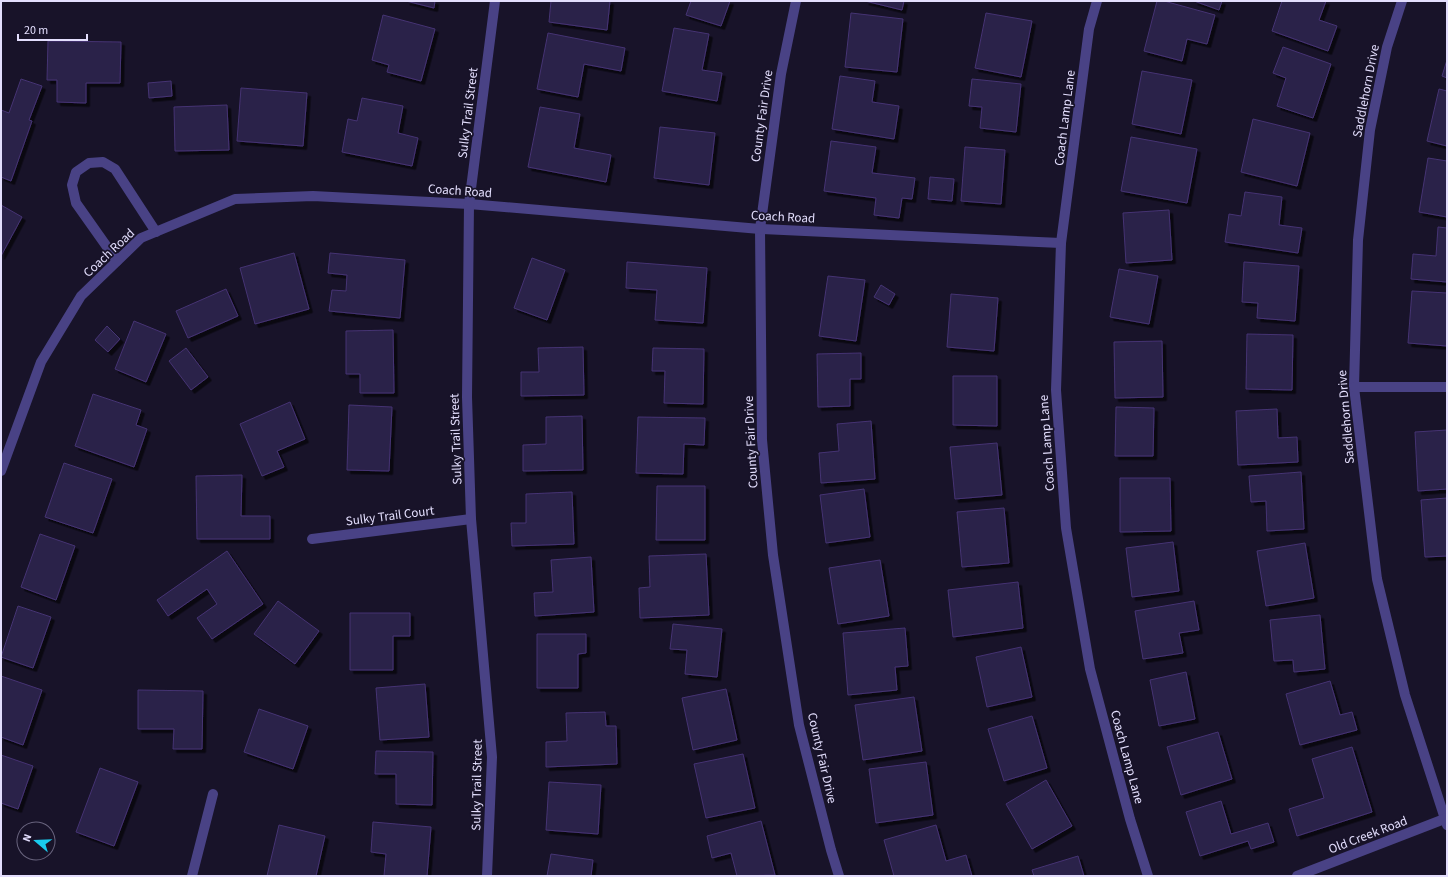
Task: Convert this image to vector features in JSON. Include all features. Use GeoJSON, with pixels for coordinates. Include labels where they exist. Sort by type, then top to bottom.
{"type":"FeatureCollection","features":[{"type":"Feature","properties":{"kind":"street","name":"Sulky Trail Street"},"geometry":{"type":"LineString","coordinates":[[487,876],[492,757],[472,520],[467,397],[469,204],[495,1]]}},
{"type":"Feature","properties":{"kind":"street","name":"County Fair Drive"},"geometry":{"type":"LineString","coordinates":[[796,1],[781,74],[760,229],[762,440],[773,555],[799,725],[839,876]]}},
{"type":"Feature","properties":{"kind":"street","name":"Coach Lamp Lane"},"geometry":{"type":"LineString","coordinates":[[1097,1],[1089,29],[1061,244],[1056,390],[1066,528],[1090,669],[1130,819],[1148,876]]}},
{"type":"Feature","properties":{"kind":"street","name":"Saddlehorn Drive"},"geometry":{"type":"LineString","coordinates":[[1402,1],[1387,47],[1370,130],[1358,240],[1354,387],[1377,579],[1405,695],[1446,821]]}},
{"type":"Feature","properties":{"kind":"street"},"geometry":{"type":"LineString","coordinates":[[118,261],[76,203],[72,185],[76,172],[89,163],[104,162],[115,169],[156,232]]}},
{"type":"Feature","properties":{"kind":"street","name":"Coach Road"},"geometry":{"type":"LineString","coordinates":[[1,471],[40,362],[81,296],[141,238],[235,198],[313,196],[469,204],[760,229],[1061,244]]}},
{"type":"Feature","properties":{"kind":"street"},"geometry":{"type":"LineString","coordinates":[[1354,387],[1447,387]]}},
{"type":"Feature","properties":{"kind":"street","name":"Sulky Trail Court"},"geometry":{"type":"LineString","coordinates":[[312,539],[472,520]]}},
{"type":"Feature","properties":{"kind":"street"},"geometry":{"type":"LineString","coordinates":[[192,876],[213,794]]}},
{"type":"Feature","properties":{"kind":"street","name":"Old Creek Road"},"geometry":{"type":"LineString","coordinates":[[1298,876],[1446,821]]}},
{"type":"Feature","properties":{"kind":"building"},"geometry":{"type":"Polygon","coordinates":[[[406,1],[435,1],[434,8],[406,1]]]}},
{"type":"Feature","properties":{"kind":"building"},"geometry":{"type":"Polygon","coordinates":[[[551,1],[610,1],[607,30],[549,22],[551,1]]]}},
{"type":"Feature","properties":{"kind":"building"},"geometry":{"type":"Polygon","coordinates":[[[691,1],[730,1],[721,26],[686,15],[691,1]]]}},
{"type":"Feature","properties":{"kind":"building"},"geometry":{"type":"Polygon","coordinates":[[[865,1],[904,1],[902,10],[865,1]]]}},
{"type":"Feature","properties":{"kind":"building"},"geometry":{"type":"Polygon","coordinates":[[[1157,1],[1164,1],[1215,15],[1207,44],[1187,39],[1182,61],[1144,51],[1157,1]]]}},
{"type":"Feature","properties":{"kind":"building"},"geometry":{"type":"Polygon","coordinates":[[[1194,1],[1222,1],[1219,10],[1194,1]]]}},
{"type":"Feature","properties":{"kind":"building"},"geometry":{"type":"Polygon","coordinates":[[[1282,1],[1326,1],[1319,20],[1337,26],[1328,51],[1272,31],[1282,1]]]}},
{"type":"Feature","properties":{"kind":"building"},"geometry":{"type":"Polygon","coordinates":[[[851,13],[903,19],[897,72],[845,67],[851,13]]]}},
{"type":"Feature","properties":{"kind":"building"},"geometry":{"type":"Polygon","coordinates":[[[986,13],[1032,21],[1021,77],[975,68],[986,13]]]}},
{"type":"Feature","properties":{"kind":"building"},"geometry":{"type":"Polygon","coordinates":[[[383,15],[435,29],[421,81],[387,72],[389,65],[372,60],[383,15]]]}},
{"type":"Feature","properties":{"kind":"building"},"geometry":{"type":"Polygon","coordinates":[[[674,28],[709,34],[702,70],[722,73],[717,101],[662,91],[674,28]]]}},
{"type":"Feature","properties":{"kind":"building"},"geometry":{"type":"Polygon","coordinates":[[[548,33],[625,48],[621,71],[584,64],[578,97],[537,89],[548,33]]]}},
{"type":"Feature","properties":{"kind":"building"},"geometry":{"type":"Polygon","coordinates":[[[48,41],[121,42],[120,83],[86,83],[86,103],[57,102],[57,80],[47,80],[48,41]]]}},
{"type":"Feature","properties":{"kind":"building"},"geometry":{"type":"Polygon","coordinates":[[[1283,47],[1331,64],[1313,118],[1277,106],[1286,78],[1273,73],[1283,47]]]}},
{"type":"Feature","properties":{"kind":"building"},"geometry":{"type":"Polygon","coordinates":[[[1447,60],[1447,78],[1442,76],[1447,60]]]}},
{"type":"Feature","properties":{"kind":"building"},"geometry":{"type":"Polygon","coordinates":[[[1142,71],[1192,80],[1181,134],[1132,124],[1142,71]]]}},
{"type":"Feature","properties":{"kind":"building"},"geometry":{"type":"Polygon","coordinates":[[[840,76],[875,81],[872,102],[899,106],[894,139],[832,129],[840,76]]]}},
{"type":"Feature","properties":{"kind":"building"},"geometry":{"type":"Polygon","coordinates":[[[21,79],[42,86],[29,120],[32,121],[11,181],[1,177],[1,110],[9,113],[21,79]]]}},
{"type":"Feature","properties":{"kind":"building"},"geometry":{"type":"Polygon","coordinates":[[[972,79],[1021,84],[1016,132],[980,128],[982,107],[969,106],[972,79]]]}},
{"type":"Feature","properties":{"kind":"building"},"geometry":{"type":"Polygon","coordinates":[[[171,81],[172,96],[149,98],[148,83],[171,81]]]}},
{"type":"Feature","properties":{"kind":"building"},"geometry":{"type":"Polygon","coordinates":[[[241,88],[307,93],[303,146],[237,141],[241,88]]]}},
{"type":"Feature","properties":{"kind":"building"},"geometry":{"type":"Polygon","coordinates":[[[1439,89],[1447,91],[1447,146],[1427,141],[1439,89]]]}},
{"type":"Feature","properties":{"kind":"building"},"geometry":{"type":"Polygon","coordinates":[[[362,98],[403,106],[398,133],[418,138],[412,166],[342,152],[348,119],[357,121],[362,98]]]}},
{"type":"Feature","properties":{"kind":"building"},"geometry":{"type":"Polygon","coordinates":[[[227,105],[229,150],[175,151],[174,107],[227,105]]]}},
{"type":"Feature","properties":{"kind":"building"},"geometry":{"type":"Polygon","coordinates":[[[540,107],[580,114],[574,148],[611,155],[606,182],[528,167],[540,107]]]}},
{"type":"Feature","properties":{"kind":"building"},"geometry":{"type":"Polygon","coordinates":[[[1253,119],[1310,133],[1297,186],[1241,172],[1253,119]]]}},
{"type":"Feature","properties":{"kind":"building"},"geometry":{"type":"Polygon","coordinates":[[[660,127],[715,133],[709,185],[654,178],[660,127]]]}},
{"type":"Feature","properties":{"kind":"building"},"geometry":{"type":"Polygon","coordinates":[[[1131,137],[1197,149],[1187,203],[1121,191],[1131,137]]]}},
{"type":"Feature","properties":{"kind":"building"},"geometry":{"type":"Polygon","coordinates":[[[831,141],[876,147],[872,173],[915,178],[912,199],[902,198],[899,218],[874,215],[876,198],[824,191],[831,141]]]}},
{"type":"Feature","properties":{"kind":"building"},"geometry":{"type":"Polygon","coordinates":[[[965,147],[1005,150],[1001,204],[961,201],[965,147]]]}},
{"type":"Feature","properties":{"kind":"building"},"geometry":{"type":"Polygon","coordinates":[[[1428,158],[1447,161],[1447,217],[1419,212],[1428,158]]]}},
{"type":"Feature","properties":{"kind":"building"},"geometry":{"type":"Polygon","coordinates":[[[930,177],[954,179],[952,201],[928,199],[930,177]]]}},
{"type":"Feature","properties":{"kind":"building"},"geometry":{"type":"Polygon","coordinates":[[[1245,192],[1282,197],[1279,225],[1302,228],[1298,253],[1225,242],[1229,214],[1241,216],[1245,192]]]}},
{"type":"Feature","properties":{"kind":"building"},"geometry":{"type":"Polygon","coordinates":[[[1,205],[22,217],[1,256],[1,205]]]}},
{"type":"Feature","properties":{"kind":"building"},"geometry":{"type":"Polygon","coordinates":[[[1169,210],[1172,260],[1126,263],[1123,213],[1169,210]]]}},
{"type":"Feature","properties":{"kind":"building"},"geometry":{"type":"Polygon","coordinates":[[[1438,227],[1447,228],[1447,282],[1411,279],[1413,254],[1436,256],[1438,227]]]}},
{"type":"Feature","properties":{"kind":"building"},"geometry":{"type":"Polygon","coordinates":[[[294,253],[309,309],[255,324],[240,268],[294,253]]]}},
{"type":"Feature","properties":{"kind":"building"},"geometry":{"type":"Polygon","coordinates":[[[330,253],[405,260],[400,318],[329,311],[332,290],[346,291],[347,275],[328,273],[330,253]]]}},
{"type":"Feature","properties":{"kind":"building"},"geometry":{"type":"Polygon","coordinates":[[[532,258],[565,270],[547,320],[514,308],[532,258]]]}},
{"type":"Feature","properties":{"kind":"building"},"geometry":{"type":"Polygon","coordinates":[[[627,262],[707,268],[703,323],[655,320],[657,290],[626,288],[627,262]]]}},
{"type":"Feature","properties":{"kind":"building"},"geometry":{"type":"Polygon","coordinates":[[[1244,262],[1299,266],[1295,321],[1257,318],[1258,303],[1242,302],[1244,262]]]}},
{"type":"Feature","properties":{"kind":"building"},"geometry":{"type":"Polygon","coordinates":[[[1119,269],[1158,276],[1149,324],[1110,317],[1119,269]]]}},
{"type":"Feature","properties":{"kind":"building"},"geometry":{"type":"Polygon","coordinates":[[[828,276],[865,280],[856,341],[819,336],[828,276]]]}},
{"type":"Feature","properties":{"kind":"building"},"geometry":{"type":"Polygon","coordinates":[[[881,285],[895,294],[889,305],[874,297],[881,285]]]}},
{"type":"Feature","properties":{"kind":"building"},"geometry":{"type":"Polygon","coordinates":[[[226,289],[238,316],[188,338],[176,311],[226,289]]]}},
{"type":"Feature","properties":{"kind":"building"},"geometry":{"type":"Polygon","coordinates":[[[1412,291],[1447,293],[1447,346],[1408,343],[1412,291]]]}},
{"type":"Feature","properties":{"kind":"building"},"geometry":{"type":"Polygon","coordinates":[[[951,294],[998,298],[994,351],[947,347],[951,294]]]}},
{"type":"Feature","properties":{"kind":"building"},"geometry":{"type":"Polygon","coordinates":[[[134,321],[166,334],[146,382],[115,369],[134,321]]]}},
{"type":"Feature","properties":{"kind":"building"},"geometry":{"type":"Polygon","coordinates":[[[107,326],[120,339],[108,352],[95,340],[107,326]]]}},
{"type":"Feature","properties":{"kind":"building"},"geometry":{"type":"Polygon","coordinates":[[[393,330],[394,393],[360,393],[360,374],[346,374],[346,331],[393,330]]]}},
{"type":"Feature","properties":{"kind":"building"},"geometry":{"type":"Polygon","coordinates":[[[1247,334],[1293,335],[1292,390],[1246,389],[1247,334]]]}},
{"type":"Feature","properties":{"kind":"building"},"geometry":{"type":"Polygon","coordinates":[[[1162,341],[1163,397],[1115,398],[1114,342],[1162,341]]]}},
{"type":"Feature","properties":{"kind":"building"},"geometry":{"type":"Polygon","coordinates":[[[583,347],[584,395],[521,396],[521,372],[539,372],[538,348],[583,347]]]}},
{"type":"Feature","properties":{"kind":"building"},"geometry":{"type":"Polygon","coordinates":[[[186,348],[208,377],[191,390],[169,361],[186,348]]]}},
{"type":"Feature","properties":{"kind":"building"},"geometry":{"type":"Polygon","coordinates":[[[653,348],[704,349],[703,404],[664,403],[665,371],[652,371],[653,348]]]}},
{"type":"Feature","properties":{"kind":"building"},"geometry":{"type":"Polygon","coordinates":[[[861,353],[861,379],[850,379],[850,406],[818,407],[817,354],[861,353]]]}},
{"type":"Feature","properties":{"kind":"building"},"geometry":{"type":"Polygon","coordinates":[[[953,376],[997,376],[997,426],[953,425],[953,376]]]}},
{"type":"Feature","properties":{"kind":"building"},"geometry":{"type":"Polygon","coordinates":[[[93,394],[141,410],[136,425],[147,429],[134,467],[75,446],[93,394]]]}},
{"type":"Feature","properties":{"kind":"building"},"geometry":{"type":"Polygon","coordinates":[[[290,402],[305,439],[277,451],[284,467],[262,476],[240,424],[290,402]]]}},
{"type":"Feature","properties":{"kind":"building"},"geometry":{"type":"Polygon","coordinates":[[[349,405],[392,407],[389,471],[347,470],[349,405]]]}},
{"type":"Feature","properties":{"kind":"building"},"geometry":{"type":"Polygon","coordinates":[[[1116,407],[1154,408],[1153,456],[1115,456],[1116,407]]]}},
{"type":"Feature","properties":{"kind":"building"},"geometry":{"type":"Polygon","coordinates":[[[1277,409],[1278,438],[1297,437],[1298,462],[1238,465],[1236,411],[1277,409]]]}},
{"type":"Feature","properties":{"kind":"building"},"geometry":{"type":"Polygon","coordinates":[[[582,416],[583,470],[523,471],[523,445],[546,444],[546,417],[582,416]]]}},
{"type":"Feature","properties":{"kind":"building"},"geometry":{"type":"Polygon","coordinates":[[[638,417],[705,418],[704,445],[684,444],[683,474],[636,473],[638,417]]]}},
{"type":"Feature","properties":{"kind":"building"},"geometry":{"type":"Polygon","coordinates":[[[871,421],[875,479],[821,483],[819,453],[839,451],[837,424],[871,421]]]}},
{"type":"Feature","properties":{"kind":"building"},"geometry":{"type":"Polygon","coordinates":[[[1447,430],[1447,489],[1418,491],[1415,432],[1447,430]]]}},
{"type":"Feature","properties":{"kind":"building"},"geometry":{"type":"Polygon","coordinates":[[[997,443],[1002,495],[955,499],[950,447],[997,443]]]}},
{"type":"Feature","properties":{"kind":"building"},"geometry":{"type":"Polygon","coordinates":[[[64,463],[112,479],[93,533],[45,517],[64,463]]]}},
{"type":"Feature","properties":{"kind":"building"},"geometry":{"type":"Polygon","coordinates":[[[1301,472],[1304,529],[1267,531],[1266,501],[1251,502],[1249,476],[1301,472]]]}},
{"type":"Feature","properties":{"kind":"building"},"geometry":{"type":"Polygon","coordinates":[[[242,475],[241,516],[270,516],[270,539],[197,539],[196,476],[242,475]]]}},
{"type":"Feature","properties":{"kind":"building"},"geometry":{"type":"Polygon","coordinates":[[[1120,478],[1170,478],[1171,531],[1120,532],[1120,478]]]}},
{"type":"Feature","properties":{"kind":"building"},"geometry":{"type":"Polygon","coordinates":[[[657,486],[705,486],[705,540],[656,540],[657,486]]]}},
{"type":"Feature","properties":{"kind":"building"},"geometry":{"type":"Polygon","coordinates":[[[864,489],[870,537],[826,543],[820,495],[864,489]]]}},
{"type":"Feature","properties":{"kind":"building"},"geometry":{"type":"Polygon","coordinates":[[[572,492],[574,544],[512,546],[511,523],[526,523],[526,494],[572,492]]]}},
{"type":"Feature","properties":{"kind":"building"},"geometry":{"type":"Polygon","coordinates":[[[1447,498],[1447,556],[1425,557],[1421,500],[1447,498]]]}},
{"type":"Feature","properties":{"kind":"building"},"geometry":{"type":"Polygon","coordinates":[[[1004,508],[1009,563],[962,567],[957,512],[1004,508]]]}},
{"type":"Feature","properties":{"kind":"building"},"geometry":{"type":"Polygon","coordinates":[[[40,534],[75,546],[56,600],[21,587],[40,534]]]}},
{"type":"Feature","properties":{"kind":"building"},"geometry":{"type":"Polygon","coordinates":[[[1173,542],[1179,591],[1132,597],[1126,548],[1173,542]]]}},
{"type":"Feature","properties":{"kind":"building"},"geometry":{"type":"Polygon","coordinates":[[[1305,543],[1314,598],[1266,606],[1257,551],[1305,543]]]}},
{"type":"Feature","properties":{"kind":"building"},"geometry":{"type":"Polygon","coordinates":[[[227,551],[263,604],[212,639],[197,618],[217,604],[207,589],[168,616],[157,600],[227,551]]]}},
{"type":"Feature","properties":{"kind":"building"},"geometry":{"type":"Polygon","coordinates":[[[706,554],[709,615],[640,618],[639,588],[650,587],[649,556],[706,554]]]}},
{"type":"Feature","properties":{"kind":"building"},"geometry":{"type":"Polygon","coordinates":[[[591,557],[594,612],[535,616],[534,593],[553,592],[551,560],[591,557]]]}},
{"type":"Feature","properties":{"kind":"building"},"geometry":{"type":"Polygon","coordinates":[[[880,560],[889,616],[838,624],[829,568],[880,560]]]}},
{"type":"Feature","properties":{"kind":"building"},"geometry":{"type":"Polygon","coordinates":[[[1018,582],[1023,628],[953,637],[948,590],[1018,582]]]}},
{"type":"Feature","properties":{"kind":"building"},"geometry":{"type":"Polygon","coordinates":[[[278,601],[319,631],[295,664],[254,634],[278,601]]]}},
{"type":"Feature","properties":{"kind":"building"},"geometry":{"type":"Polygon","coordinates":[[[1194,601],[1199,630],[1179,633],[1183,653],[1143,659],[1135,611],[1194,601]]]}},
{"type":"Feature","properties":{"kind":"building"},"geometry":{"type":"Polygon","coordinates":[[[18,606],[51,617],[33,668],[1,657],[18,606]]]}},
{"type":"Feature","properties":{"kind":"building"},"geometry":{"type":"Polygon","coordinates":[[[350,613],[410,613],[410,636],[393,636],[393,670],[350,670],[350,613]]]}},
{"type":"Feature","properties":{"kind":"building"},"geometry":{"type":"Polygon","coordinates":[[[1320,615],[1325,669],[1294,672],[1293,660],[1274,661],[1270,620],[1320,615]]]}},
{"type":"Feature","properties":{"kind":"building"},"geometry":{"type":"Polygon","coordinates":[[[673,624],[722,629],[717,677],[685,674],[687,650],[670,649],[673,624]]]}},
{"type":"Feature","properties":{"kind":"building"},"geometry":{"type":"Polygon","coordinates":[[[905,628],[908,666],[895,667],[897,690],[848,695],[843,633],[905,628]]]}},
{"type":"Feature","properties":{"kind":"building"},"geometry":{"type":"Polygon","coordinates":[[[537,634],[586,634],[586,653],[578,654],[578,688],[537,688],[537,634]]]}},
{"type":"Feature","properties":{"kind":"building"},"geometry":{"type":"Polygon","coordinates":[[[1021,647],[1032,697],[987,707],[976,657],[1021,647]]]}},
{"type":"Feature","properties":{"kind":"building"},"geometry":{"type":"Polygon","coordinates":[[[1186,672],[1195,719],[1159,726],[1150,680],[1186,672]]]}},
{"type":"Feature","properties":{"kind":"building"},"geometry":{"type":"Polygon","coordinates":[[[1,676],[42,690],[23,745],[1,737],[1,676]]]}},
{"type":"Feature","properties":{"kind":"building"},"geometry":{"type":"Polygon","coordinates":[[[1330,681],[1340,715],[1352,712],[1357,730],[1300,745],[1286,694],[1330,681]]]}},
{"type":"Feature","properties":{"kind":"building"},"geometry":{"type":"Polygon","coordinates":[[[425,684],[429,737],[380,740],[376,688],[425,684]]]}},
{"type":"Feature","properties":{"kind":"building"},"geometry":{"type":"Polygon","coordinates":[[[726,689],[737,740],[693,750],[682,698],[726,689]]]}},
{"type":"Feature","properties":{"kind":"building"},"geometry":{"type":"Polygon","coordinates":[[[138,690],[203,691],[202,749],[173,749],[174,729],[138,729],[138,690]]]}},
{"type":"Feature","properties":{"kind":"building"},"geometry":{"type":"Polygon","coordinates":[[[914,697],[922,751],[863,760],[855,705],[914,697]]]}},
{"type":"Feature","properties":{"kind":"building"},"geometry":{"type":"Polygon","coordinates":[[[259,709],[308,726],[293,769],[244,752],[259,709]]]}},
{"type":"Feature","properties":{"kind":"building"},"geometry":{"type":"Polygon","coordinates":[[[605,712],[606,726],[616,726],[617,764],[546,767],[546,742],[567,741],[566,713],[605,712]]]}},
{"type":"Feature","properties":{"kind":"building"},"geometry":{"type":"Polygon","coordinates":[[[1032,716],[1047,768],[1004,781],[988,729],[1032,716]]]}},
{"type":"Feature","properties":{"kind":"building"},"geometry":{"type":"Polygon","coordinates":[[[1218,732],[1232,779],[1181,795],[1167,747],[1218,732]]]}},
{"type":"Feature","properties":{"kind":"building"},"geometry":{"type":"Polygon","coordinates":[[[1352,747],[1372,812],[1297,836],[1289,809],[1324,798],[1312,759],[1352,747]]]}},
{"type":"Feature","properties":{"kind":"building"},"geometry":{"type":"Polygon","coordinates":[[[376,751],[433,752],[432,805],[396,804],[396,774],[375,774],[376,751]]]}},
{"type":"Feature","properties":{"kind":"building"},"geometry":{"type":"Polygon","coordinates":[[[743,754],[755,808],[706,818],[694,764],[743,754]]]}},
{"type":"Feature","properties":{"kind":"building"},"geometry":{"type":"Polygon","coordinates":[[[1,755],[33,766],[18,809],[1,803],[1,755]]]}},
{"type":"Feature","properties":{"kind":"building"},"geometry":{"type":"Polygon","coordinates":[[[926,762],[933,815],[876,823],[869,769],[926,762]]]}},
{"type":"Feature","properties":{"kind":"building"},"geometry":{"type":"Polygon","coordinates":[[[100,768],[138,782],[114,846],[76,832],[100,768]]]}},
{"type":"Feature","properties":{"kind":"building"},"geometry":{"type":"Polygon","coordinates":[[[1046,780],[1072,826],[1032,849],[1006,804],[1046,780]]]}},
{"type":"Feature","properties":{"kind":"building"},"geometry":{"type":"Polygon","coordinates":[[[549,782],[601,785],[598,834],[546,830],[549,782]]]}},
{"type":"Feature","properties":{"kind":"building"},"geometry":{"type":"Polygon","coordinates":[[[1221,801],[1231,834],[1268,823],[1274,842],[1251,849],[1248,841],[1200,856],[1186,812],[1221,801]]]}},
{"type":"Feature","properties":{"kind":"building"},"geometry":{"type":"Polygon","coordinates":[[[761,821],[775,875],[737,876],[731,853],[712,858],[707,836],[761,821]]]}},
{"type":"Feature","properties":{"kind":"building"},"geometry":{"type":"Polygon","coordinates":[[[373,822],[431,827],[427,876],[384,876],[386,854],[371,852],[373,822]]]}},
{"type":"Feature","properties":{"kind":"building"},"geometry":{"type":"Polygon","coordinates":[[[279,825],[325,836],[316,876],[267,876],[279,825]]]}},
{"type":"Feature","properties":{"kind":"building"},"geometry":{"type":"Polygon","coordinates":[[[936,825],[946,861],[966,855],[972,876],[894,876],[884,840],[936,825]]]}},
{"type":"Feature","properties":{"kind":"building"},"geometry":{"type":"Polygon","coordinates":[[[551,854],[593,860],[591,876],[547,876],[551,854]]]}},
{"type":"Feature","properties":{"kind":"building"},"geometry":{"type":"Polygon","coordinates":[[[1078,856],[1084,876],[1034,876],[1032,870],[1078,856]]]}}]}
